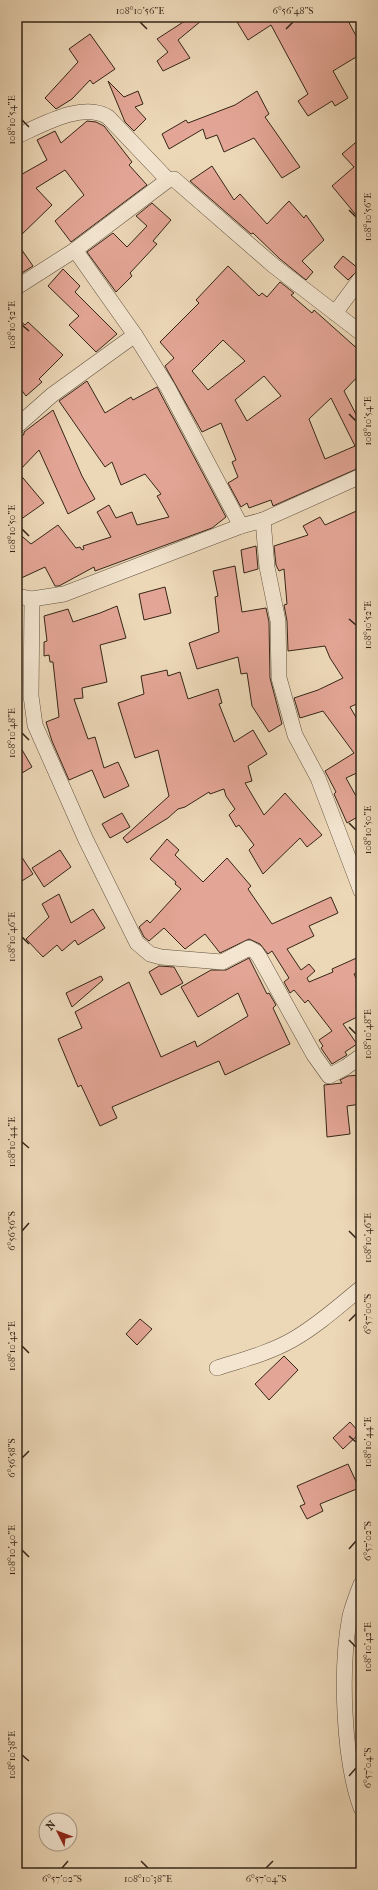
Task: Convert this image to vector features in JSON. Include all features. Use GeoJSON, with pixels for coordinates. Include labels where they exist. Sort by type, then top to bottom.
{"type":"FeatureCollection","features":[{"type":"Feature","properties":{"kind":"street"},"geometry":{"type":"LineString","coordinates":[[17,136],[74,113],[92,110],[100,111],[108,117],[168,180]]}},
{"type":"Feature","properties":{"kind":"street"},"geometry":{"type":"LineString","coordinates":[[17,287],[75,250],[168,180],[174,179],[274,266],[361,333]]}},
{"type":"Feature","properties":{"kind":"street"},"geometry":{"type":"LineString","coordinates":[[75,250],[135,335],[168,388],[241,526]]}},
{"type":"Feature","properties":{"kind":"street"},"geometry":{"type":"LineString","coordinates":[[335,313],[361,278]]}},
{"type":"Feature","properties":{"kind":"street"},"geometry":{"type":"LineString","coordinates":[[17,426],[52,395],[135,335]]}},
{"type":"Feature","properties":{"kind":"street"},"geometry":{"type":"LineString","coordinates":[[361,476],[263,520],[241,526],[64,594],[24,598],[30,696],[35,725],[83,833],[137,943],[150,954],[161,957],[222,962],[249,948],[256,952],[260,958],[314,1055],[329,1076],[361,1056]]}},
{"type":"Feature","properties":{"kind":"street"},"geometry":{"type":"LineString","coordinates":[[263,520],[267,567],[278,621],[280,678],[295,735],[318,778],[361,891]]}},
{"type":"Feature","properties":{"kind":"street"},"geometry":{"type":"LineString","coordinates":[[217,1368],[260,1354],[291,1341],[320,1322],[361,1288]]}},
{"type":"Feature","properties":{"kind":"street"},"geometry":{"type":"LineString","coordinates":[[361,1584],[351,1615],[344,1659],[346,1729],[356,1794],[361,1808]]}},
{"type":"Feature","properties":{"kind":"building"},"geometry":{"type":"Polygon","coordinates":[[[191,17],[199,17],[201,21],[178,40],[190,58],[163,71],[157,61],[168,52],[157,39],[191,17]]]}},
{"type":"Feature","properties":{"kind":"building"},"geometry":{"type":"Polygon","coordinates":[[[234,17],[346,17],[361,45],[361,54],[333,71],[348,98],[335,106],[332,101],[308,116],[298,101],[308,94],[271,25],[248,40],[234,17]]]}},
{"type":"Feature","properties":{"kind":"building"},"geometry":{"type":"Polygon","coordinates":[[[90,34],[115,69],[93,84],[90,80],[72,99],[56,109],[45,98],[78,62],[69,49],[90,34]]]}},
{"type":"Feature","properties":{"kind":"building"},"geometry":{"type":"Polygon","coordinates":[[[108,81],[124,97],[138,91],[143,104],[135,107],[146,119],[134,131],[125,122],[108,81]]]}},
{"type":"Feature","properties":{"kind":"building"},"geometry":{"type":"Polygon","coordinates":[[[257,91],[269,114],[265,117],[300,167],[282,178],[254,138],[224,152],[217,135],[206,139],[203,129],[169,149],[162,134],[186,120],[188,123],[235,105],[257,91]]]}},
{"type":"Feature","properties":{"kind":"building"},"geometry":{"type":"Polygon","coordinates":[[[87,121],[96,122],[104,126],[132,162],[129,165],[147,185],[71,242],[55,221],[84,195],[65,170],[36,188],[52,205],[17,239],[17,177],[47,160],[37,140],[55,131],[61,143],[87,121]]]}},
{"type":"Feature","properties":{"kind":"building"},"geometry":{"type":"Polygon","coordinates":[[[361,138],[361,221],[332,186],[354,167],[342,154],[361,138]]]}},
{"type":"Feature","properties":{"kind":"building"},"geometry":{"type":"Polygon","coordinates":[[[212,166],[234,200],[240,194],[267,224],[289,201],[304,218],[306,215],[324,240],[302,261],[313,272],[306,280],[280,259],[253,233],[251,234],[190,181],[212,166]]]}},
{"type":"Feature","properties":{"kind":"building"},"geometry":{"type":"Polygon","coordinates":[[[152,203],[171,220],[153,241],[157,244],[130,273],[132,276],[116,292],[87,252],[113,233],[127,247],[147,226],[136,216],[152,203]]]}},
{"type":"Feature","properties":{"kind":"building"},"geometry":{"type":"Polygon","coordinates":[[[17,243],[33,266],[17,276],[17,243]]]}},
{"type":"Feature","properties":{"kind":"building"},"geometry":{"type":"Polygon","coordinates":[[[343,256],[359,269],[348,280],[334,267],[343,256]]]}},
{"type":"Feature","properties":{"kind":"building"},"geometry":{"type":"Polygon","coordinates":[[[228,266],[259,296],[262,293],[267,297],[280,282],[294,293],[291,295],[312,313],[314,310],[361,352],[361,373],[344,391],[361,424],[361,467],[273,506],[271,500],[249,508],[247,503],[241,507],[228,483],[238,477],[232,462],[236,460],[221,423],[202,432],[165,366],[174,358],[160,342],[199,303],[196,300],[228,266]],[[223,340],[192,371],[208,390],[245,361],[223,340]],[[264,376],[235,400],[247,421],[281,396],[264,376]],[[331,398],[309,419],[325,459],[355,446],[331,398]]]}},
{"type":"Feature","properties":{"kind":"building"},"geometry":{"type":"Polygon","coordinates":[[[63,269],[80,286],[75,292],[117,334],[96,352],[69,325],[79,316],[48,286],[63,269]]]}},
{"type":"Feature","properties":{"kind":"building"},"geometry":{"type":"Polygon","coordinates":[[[17,318],[25,325],[28,322],[63,355],[39,379],[42,382],[26,396],[17,384],[17,318]]]}},
{"type":"Feature","properties":{"kind":"building"},"geometry":{"type":"Polygon","coordinates":[[[87,381],[105,413],[131,397],[133,400],[157,387],[226,517],[212,528],[95,571],[94,567],[59,586],[55,586],[45,567],[17,580],[17,532],[31,544],[58,525],[76,548],[80,547],[82,550],[84,549],[83,546],[111,537],[97,512],[109,505],[116,518],[132,512],[137,525],[169,517],[157,496],[161,494],[145,474],[121,485],[112,462],[105,467],[59,401],[87,381]]]}},
{"type":"Feature","properties":{"kind":"building"},"geometry":{"type":"Polygon","coordinates":[[[53,410],[82,476],[95,499],[68,514],[39,450],[18,472],[44,503],[17,522],[17,442],[24,432],[53,410]]]}},
{"type":"Feature","properties":{"kind":"building"},"geometry":{"type":"Polygon","coordinates":[[[361,509],[361,702],[350,707],[361,726],[361,771],[346,778],[361,805],[361,815],[347,823],[334,794],[336,792],[325,771],[354,753],[323,711],[300,718],[294,698],[318,690],[343,678],[330,658],[325,646],[288,651],[287,621],[284,605],[287,604],[284,569],[279,571],[276,565],[274,546],[308,535],[303,526],[320,517],[325,525],[361,509]]]}},
{"type":"Feature","properties":{"kind":"building"},"geometry":{"type":"Polygon","coordinates":[[[256,546],[258,569],[244,573],[241,550],[256,546]]]}},
{"type":"Feature","properties":{"kind":"building"},"geometry":{"type":"Polygon","coordinates":[[[235,566],[242,612],[266,608],[269,622],[270,678],[282,724],[269,732],[252,706],[247,673],[241,674],[238,657],[197,669],[189,643],[219,632],[215,597],[218,596],[213,571],[235,566]]]}},
{"type":"Feature","properties":{"kind":"building"},"geometry":{"type":"Polygon","coordinates":[[[165,587],[171,613],[144,620],[139,594],[165,587]]]}},
{"type":"Feature","properties":{"kind":"building"},"geometry":{"type":"Polygon","coordinates":[[[117,606],[126,638],[100,645],[107,682],[82,688],[83,698],[74,699],[88,739],[95,737],[104,768],[118,762],[129,786],[104,798],[92,770],[69,780],[52,741],[46,722],[59,717],[53,662],[50,662],[49,655],[44,656],[44,642],[47,641],[44,616],[68,609],[73,622],[117,606]]]}},
{"type":"Feature","properties":{"kind":"building"},"geometry":{"type":"Polygon","coordinates":[[[167,670],[168,676],[180,672],[188,699],[218,689],[222,703],[219,704],[234,742],[253,730],[267,754],[248,766],[252,781],[245,783],[264,815],[285,793],[322,835],[307,847],[300,838],[263,874],[249,850],[254,845],[239,825],[236,827],[229,815],[235,809],[226,796],[224,789],[210,794],[209,792],[185,807],[178,809],[168,818],[127,843],[123,838],[169,796],[158,750],[135,758],[118,703],[144,694],[141,676],[167,670]]]}},
{"type":"Feature","properties":{"kind":"building"},"geometry":{"type":"Polygon","coordinates":[[[17,741],[32,767],[17,776],[17,741]]]}},
{"type":"Feature","properties":{"kind":"building"},"geometry":{"type":"Polygon","coordinates":[[[122,813],[130,827],[110,838],[102,824],[122,813]]]}},
{"type":"Feature","properties":{"kind":"building"},"geometry":{"type":"Polygon","coordinates":[[[167,839],[179,850],[175,855],[203,882],[227,858],[251,886],[248,889],[272,924],[331,897],[338,913],[309,926],[314,936],[287,949],[301,970],[309,964],[315,971],[307,978],[309,982],[333,972],[332,969],[361,956],[361,971],[354,974],[361,988],[361,1015],[343,1024],[357,1044],[345,1052],[347,1055],[332,1064],[321,1048],[323,1046],[319,1040],[332,1031],[308,1000],[305,1003],[294,990],[290,993],[284,982],[289,978],[272,951],[268,954],[260,944],[249,939],[220,953],[205,934],[185,949],[164,928],[149,941],[144,937],[139,927],[147,920],[150,923],[181,889],[175,884],[176,882],[150,859],[167,839]]]}},
{"type":"Feature","properties":{"kind":"building"},"geometry":{"type":"Polygon","coordinates":[[[17,850],[33,874],[17,884],[17,850]]]}},
{"type":"Feature","properties":{"kind":"building"},"geometry":{"type":"Polygon","coordinates":[[[60,850],[71,867],[44,887],[32,868],[60,850]]]}},
{"type":"Feature","properties":{"kind":"building"},"geometry":{"type":"Polygon","coordinates":[[[59,894],[71,923],[93,909],[105,928],[78,945],[75,940],[62,951],[57,945],[43,957],[26,939],[49,917],[42,904],[59,894]]]}},
{"type":"Feature","properties":{"kind":"building"},"geometry":{"type":"Polygon","coordinates":[[[249,958],[267,994],[269,993],[276,1005],[273,1008],[290,1044],[225,1075],[219,1061],[112,1107],[117,1118],[100,1126],[81,1085],[78,1087],[58,1039],[82,1028],[75,1012],[129,982],[161,1057],[195,1041],[197,1047],[248,1016],[238,993],[198,1017],[181,987],[211,970],[226,970],[249,958]]]}},
{"type":"Feature","properties":{"kind":"building"},"geometry":{"type":"Polygon","coordinates":[[[159,966],[174,967],[183,983],[161,995],[149,972],[159,966]]]}},
{"type":"Feature","properties":{"kind":"building"},"geometry":{"type":"Polygon","coordinates":[[[101,976],[103,980],[72,1007],[66,993],[101,976]]]}},
{"type":"Feature","properties":{"kind":"building"},"geometry":{"type":"Polygon","coordinates":[[[360,1075],[361,1104],[347,1106],[350,1134],[327,1137],[324,1085],[342,1083],[340,1080],[348,1076],[360,1075]]]}},
{"type":"Feature","properties":{"kind":"building"},"geometry":{"type":"Polygon","coordinates":[[[140,1319],[152,1329],[137,1345],[126,1334],[140,1319]]]}},
{"type":"Feature","properties":{"kind":"building"},"geometry":{"type":"Polygon","coordinates":[[[284,1356],[298,1370],[269,1400],[255,1384],[284,1356]]]}},
{"type":"Feature","properties":{"kind":"building"},"geometry":{"type":"Polygon","coordinates":[[[350,1422],[360,1433],[343,1449],[333,1438],[350,1422]]]}},
{"type":"Feature","properties":{"kind":"building"},"geometry":{"type":"Polygon","coordinates":[[[348,1464],[359,1488],[320,1504],[323,1511],[307,1519],[300,1506],[305,1504],[297,1486],[348,1464]]]}}]}
